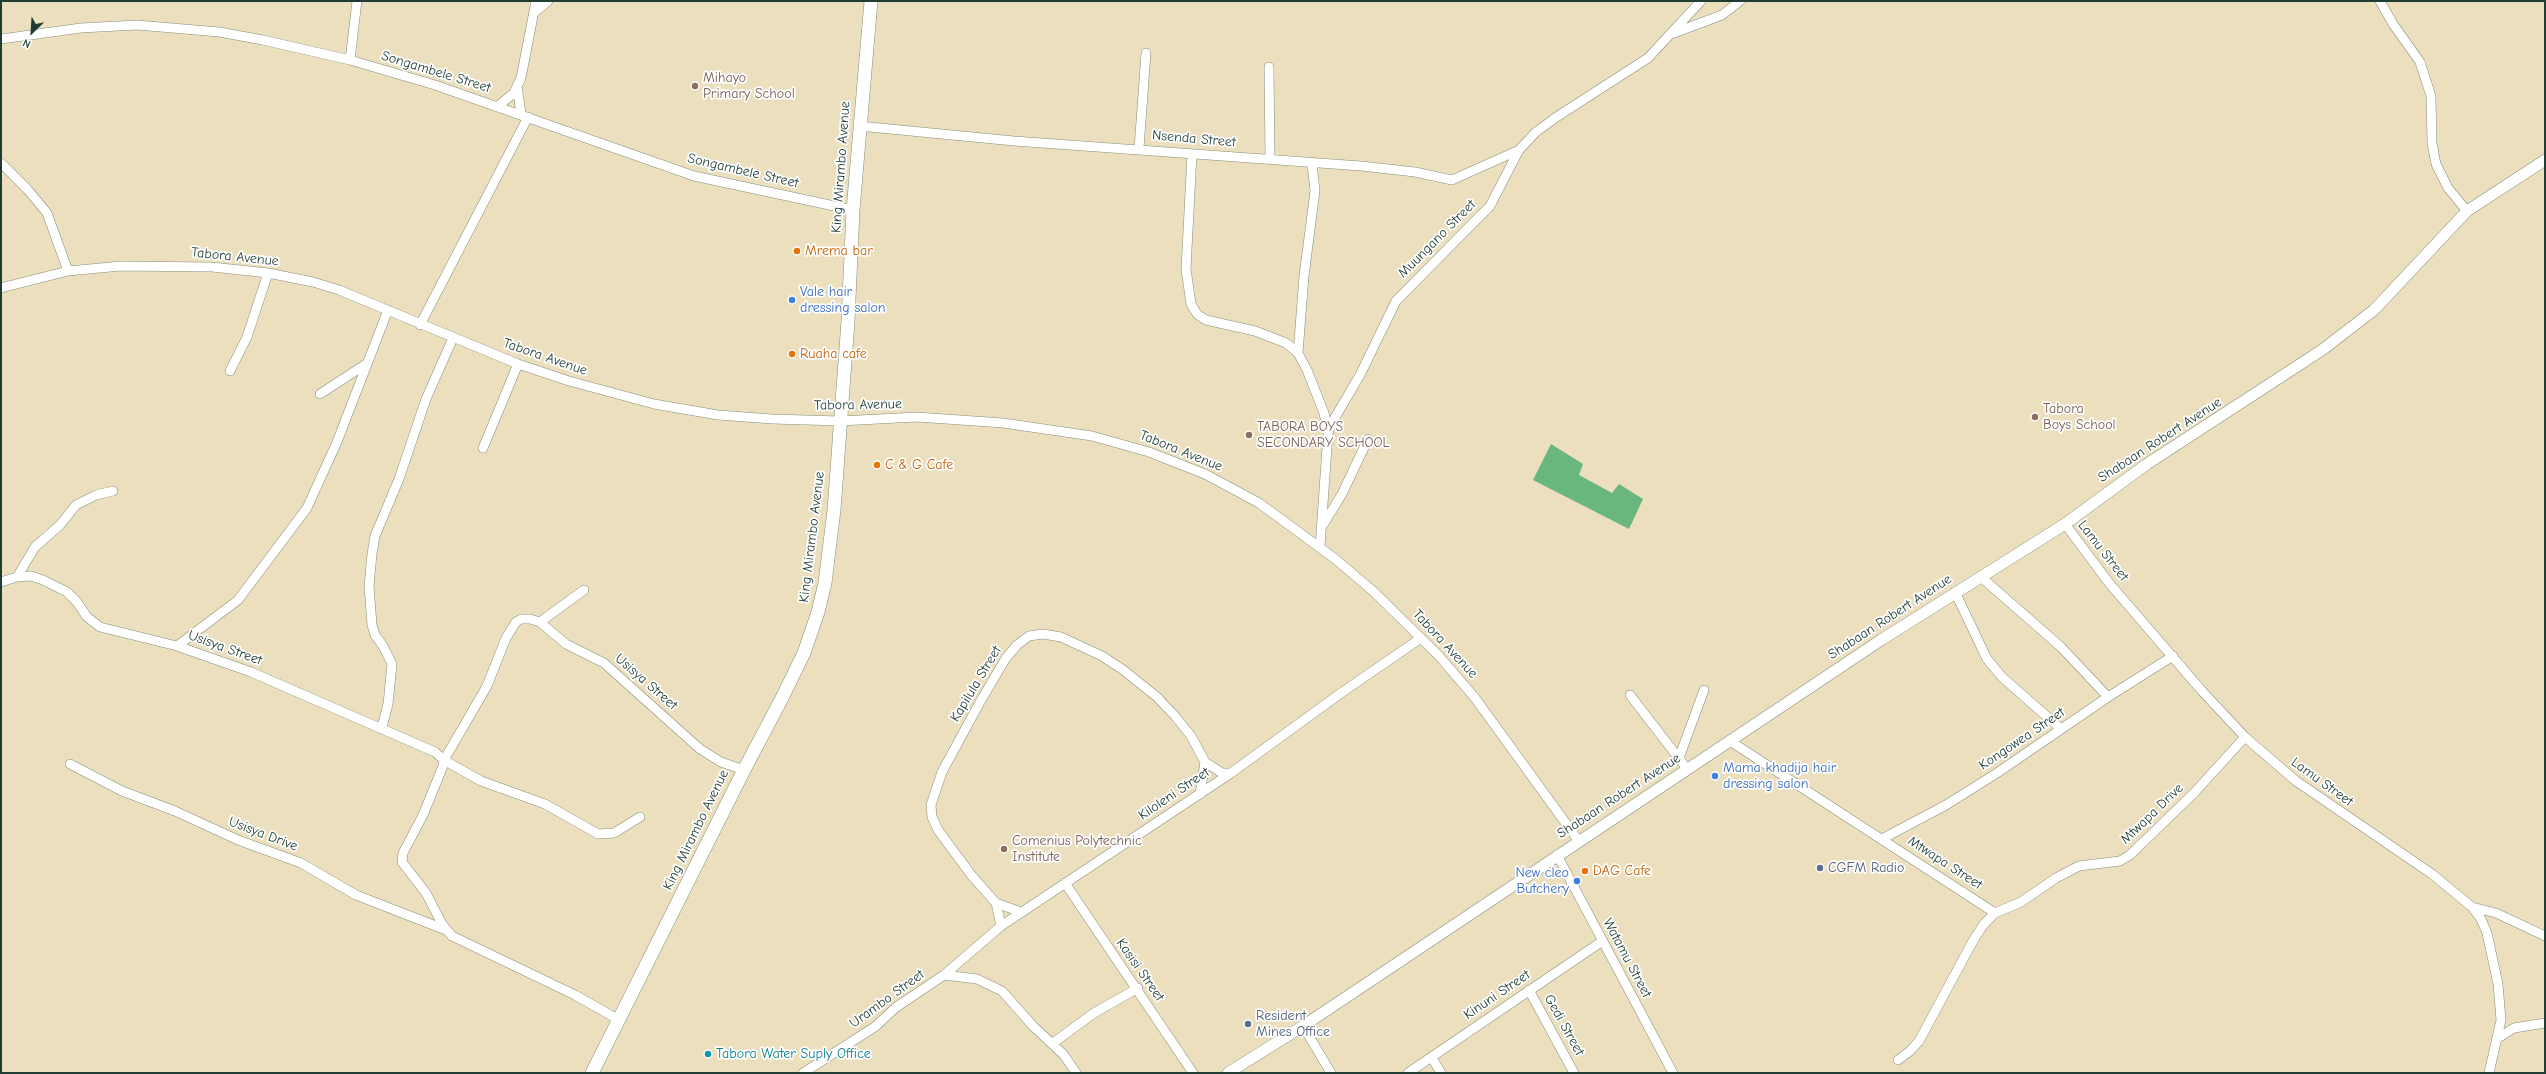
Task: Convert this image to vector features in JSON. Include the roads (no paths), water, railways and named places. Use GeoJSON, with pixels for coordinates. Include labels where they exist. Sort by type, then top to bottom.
{"type":"FeatureCollection","features":[{"type":"Feature","properties":{"kind":"main road","name":"King Mirambo Avenue"},"geometry":{"type":"LineString","coordinates":[[592,1073],[744,770],[795,672],[816,619],[825,583],[834,510],[848,321],[852,210],[871,1]]}},
{"type":"Feature","properties":{"kind":"street"},"geometry":{"type":"LineString","coordinates":[[350,60],[357,1]]}},
{"type":"Feature","properties":{"kind":"street"},"geometry":{"type":"LineString","coordinates":[[498,106],[514,92],[517,86],[524,64],[536,1]]}},
{"type":"Feature","properties":{"kind":"street"},"geometry":{"type":"LineString","coordinates":[[535,12],[548,1]]}},
{"type":"Feature","properties":{"kind":"street","name":"Muungano Street"},"geometry":{"type":"LineString","coordinates":[[1328,433],[1333,421],[1360,375],[1396,301],[1490,206],[1519,150],[1536,132],[1555,118],[1641,64],[1672,34],[1700,1]]}},
{"type":"Feature","properties":{"kind":"street","name":"Muungano Street"},"geometry":{"type":"LineString","coordinates":[[1672,34],[1722,15],[1740,1]]}},
{"type":"Feature","properties":{"kind":"street"},"geometry":{"type":"LineString","coordinates":[[2380,1],[2393,24],[2420,62],[2431,96],[2432,143],[2436,164],[2448,188],[2467,211]]}},
{"type":"Feature","properties":{"kind":"street","name":"Songambele Street"},"geometry":{"type":"LineString","coordinates":[[1,39],[74,29],[136,25],[219,32],[298,47],[350,60],[498,106],[648,161],[694,176],[852,210]]}},
{"type":"Feature","properties":{"kind":"street"},"geometry":{"type":"LineString","coordinates":[[1139,148],[1146,52]]}},
{"type":"Feature","properties":{"kind":"street"},"geometry":{"type":"LineString","coordinates":[[1270,67],[1270,159]]}},
{"type":"Feature","properties":{"kind":"street"},"geometry":{"type":"LineString","coordinates":[[420,325],[524,116],[517,86]]}},
{"type":"Feature","properties":{"kind":"street","name":"Nsenda Street"},"geometry":{"type":"LineString","coordinates":[[859,126],[1014,141],[1139,148],[1192,154],[1270,159],[1415,172],[1452,180],[1519,150]]}},
{"type":"Feature","properties":{"kind":"street","name":"Muungano Street"},"geometry":{"type":"LineString","coordinates":[[1192,154],[1186,270],[1191,304],[1197,314],[1206,320],[1274,336],[1286,343],[1298,354],[1318,396],[1328,433],[1320,547]]}},
{"type":"Feature","properties":{"kind":"street","name":"Shabaan Robert Avenue"},"geometry":{"type":"LineString","coordinates":[[1228,1073],[1303,1026],[1578,840],[1955,592],[2065,524],[2142,468],[2322,350],[2361,320],[2467,211],[2545,160]]}},
{"type":"Feature","properties":{"kind":"street"},"geometry":{"type":"LineString","coordinates":[[1,163],[28,190],[47,213],[68,271]]}},
{"type":"Feature","properties":{"kind":"street"},"geometry":{"type":"LineString","coordinates":[[1298,354],[1304,276],[1315,191],[1312,163]]}},
{"type":"Feature","properties":{"kind":"street","name":"Tabora Avenue"},"geometry":{"type":"LineString","coordinates":[[1,288],[68,271],[158,265],[212,267],[268,273],[313,282],[388,310],[420,325],[518,364],[616,395],[685,410],[746,418],[840,421],[917,417],[964,420],[1054,430],[1119,443],[1198,471],[1232,488],[1258,503],[1320,547],[1356,575],[1421,638],[1475,698],[1578,840]]}},
{"type":"Feature","properties":{"kind":"street"},"geometry":{"type":"LineString","coordinates":[[230,371],[247,337],[268,273]]}},
{"type":"Feature","properties":{"kind":"street"},"geometry":{"type":"LineString","coordinates":[[177,646],[238,600],[307,508],[337,442],[388,310]]}},
{"type":"Feature","properties":{"kind":"street"},"geometry":{"type":"LineString","coordinates":[[382,727],[388,704],[392,664],[383,646],[375,635],[372,625],[369,586],[372,554],[376,536],[399,479],[426,399],[452,338]]}},
{"type":"Feature","properties":{"kind":"street"},"geometry":{"type":"LineString","coordinates":[[320,394],[366,364]]}},
{"type":"Feature","properties":{"kind":"street"},"geometry":{"type":"LineString","coordinates":[[483,448],[518,364]]}},
{"type":"Feature","properties":{"kind":"street"},"geometry":{"type":"LineString","coordinates":[[1322,526],[1342,494],[1368,439]]}},
{"type":"Feature","properties":{"kind":"street"},"geometry":{"type":"LineString","coordinates":[[17,577],[35,547],[60,525],[76,505],[96,496],[113,491]]}},
{"type":"Feature","properties":{"kind":"street","name":"Lamu Street"},"geometry":{"type":"LineString","coordinates":[[2065,524],[2109,583],[2207,697],[2245,737],[2296,781],[2432,874],[2472,907],[2481,919],[2487,932],[2498,984],[2501,1020],[2489,1073]]}},
{"type":"Feature","properties":{"kind":"street","name":"Usisya Street"},"geometry":{"type":"LineString","coordinates":[[1,582],[17,577],[31,576],[43,580],[67,592],[77,602],[87,617],[100,626],[177,646],[251,672],[382,727],[429,749],[444,760],[481,781],[545,804],[598,834],[614,833],[640,817]]}},
{"type":"Feature","properties":{"kind":"street"},"geometry":{"type":"LineString","coordinates":[[1981,577],[2061,647],[2108,697]]}},
{"type":"Feature","properties":{"kind":"street"},"geometry":{"type":"LineString","coordinates":[[584,590],[540,622],[521,619],[511,628],[487,686],[444,760],[433,792],[403,853],[402,862],[426,893],[446,930],[460,940],[575,995],[619,1020]]}},
{"type":"Feature","properties":{"kind":"street"},"geometry":{"type":"LineString","coordinates":[[1955,592],[1987,659],[2002,677],[2061,729]]}},
{"type":"Feature","properties":{"kind":"street","name":"Usisya Street"},"geometry":{"type":"LineString","coordinates":[[540,622],[566,644],[612,669],[700,749],[721,762],[744,770]]}},
{"type":"Feature","properties":{"kind":"street","name":"Kapilula Street"},"geometry":{"type":"LineString","coordinates":[[1021,912],[996,903],[972,876],[938,830],[932,818],[930,805],[942,772],[980,702],[1006,658],[1029,636],[1043,634],[1061,637],[1102,656],[1122,669],[1157,697],[1180,721],[1191,736],[1205,762],[1222,773],[1231,774]]}},
{"type":"Feature","properties":{"kind":"street","name":"Kiloleni Street"},"geometry":{"type":"LineString","coordinates":[[944,975],[1001,926],[1231,774],[1341,693],[1421,638]]}},
{"type":"Feature","properties":{"kind":"street","name":"Kongowea Street"},"geometry":{"type":"LineString","coordinates":[[1882,839],[1946,805],[2108,697],[2173,656]]}},
{"type":"Feature","properties":{"kind":"street"},"geometry":{"type":"LineString","coordinates":[[1678,758],[1704,690]]}},
{"type":"Feature","properties":{"kind":"street"},"geometry":{"type":"LineString","coordinates":[[1630,695],[1687,769]]}},
{"type":"Feature","properties":{"kind":"street","name":"Mtwapa Drive"},"geometry":{"type":"LineString","coordinates":[[1995,913],[2021,902],[2056,878],[2080,866],[2120,861],[2130,855],[2194,793],[2245,737]]}},
{"type":"Feature","properties":{"kind":"street","name":"Mtwapa Street"},"geometry":{"type":"LineString","coordinates":[[1730,741],[1995,913]]}},
{"type":"Feature","properties":{"kind":"street"},"geometry":{"type":"LineString","coordinates":[[1200,794],[1205,762]]}},
{"type":"Feature","properties":{"kind":"street","name":"Usisya Drive"},"geometry":{"type":"LineString","coordinates":[[70,764],[122,791],[175,811],[238,840],[301,863],[356,895],[446,930]]}},
{"type":"Feature","properties":{"kind":"street","name":"Watamu Street"},"geometry":{"type":"LineString","coordinates":[[1557,855],[1601,942],[1673,1073]]}},
{"type":"Feature","properties":{"kind":"street","name":"Kasisi Street"},"geometry":{"type":"LineString","coordinates":[[1065,883],[1099,936],[1138,988],[1193,1073]]}},
{"type":"Feature","properties":{"kind":"street","name":"Kapilula Street"},"geometry":{"type":"LineString","coordinates":[[996,903],[1001,926]]}},
{"type":"Feature","properties":{"kind":"street"},"geometry":{"type":"LineString","coordinates":[[2472,907],[2496,913],[2545,936]]}},
{"type":"Feature","properties":{"kind":"street"},"geometry":{"type":"LineString","coordinates":[[1898,1060],[1910,1051],[1919,1041],[1974,939],[1984,924],[1995,913]]}},
{"type":"Feature","properties":{"kind":"street","name":"Kinuni Street"},"geometry":{"type":"LineString","coordinates":[[1408,1073],[1601,942]]}},
{"type":"Feature","properties":{"kind":"street","name":"Urambo Street"},"geometry":{"type":"LineString","coordinates":[[803,1073],[869,1032],[895,1008],[944,975],[977,979],[1002,991],[1033,1026],[1053,1043],[1076,1073]]}},
{"type":"Feature","properties":{"kind":"street"},"geometry":{"type":"LineString","coordinates":[[1053,1043],[1094,1013],[1138,988]]}},
{"type":"Feature","properties":{"kind":"street","name":"Gedi Street"},"geometry":{"type":"LineString","coordinates":[[1529,990],[1574,1073]]}},
{"type":"Feature","properties":{"kind":"street"},"geometry":{"type":"LineString","coordinates":[[2498,1038],[2514,1028],[2545,1023]]}},
{"type":"Feature","properties":{"kind":"street"},"geometry":{"type":"LineString","coordinates":[[1303,1026],[1330,1073]]}},
{"type":"Feature","properties":{"kind":"street"},"geometry":{"type":"LineString","coordinates":[[1432,1058],[1441,1073]]}},
{"type":"Feature","properties":{"kind":"place","name":"Mihayo Primary School"},"geometry":{"type":"Point","coordinates":[695,86]}},
{"type":"Feature","properties":{"kind":"place","name":"Mrema bar"},"geometry":{"type":"Point","coordinates":[797,251]}},
{"type":"Feature","properties":{"kind":"place","name":"Vale hair dressing salon"},"geometry":{"type":"Point","coordinates":[792,300]}},
{"type":"Feature","properties":{"kind":"place","name":"Ruaha cafe"},"geometry":{"type":"Point","coordinates":[792,354]}},
{"type":"Feature","properties":{"kind":"place","name":"Tabora Boys School"},"geometry":{"type":"Point","coordinates":[2035,417]}},
{"type":"Feature","properties":{"kind":"place","name":"TABORA BOYS SECONDARY SCHOOL"},"geometry":{"type":"Point","coordinates":[1249,435]}},
{"type":"Feature","properties":{"kind":"place","name":"C & G Cafe"},"geometry":{"type":"Point","coordinates":[877,465]}},
{"type":"Feature","properties":{"kind":"place","name":"Mama khadija hair dressing salon"},"geometry":{"type":"Point","coordinates":[1715,776]}},
{"type":"Feature","properties":{"kind":"place","name":"Comenius Polytechnic Institute"},"geometry":{"type":"Point","coordinates":[1004,849]}},
{"type":"Feature","properties":{"kind":"place","name":"CGFM Radio"},"geometry":{"type":"Point","coordinates":[1820,868]}},
{"type":"Feature","properties":{"kind":"place","name":"DAG Cafe"},"geometry":{"type":"Point","coordinates":[1585,871]}},
{"type":"Feature","properties":{"kind":"place","name":"New cleo Butchery"},"geometry":{"type":"Point","coordinates":[1577,881]}},
{"type":"Feature","properties":{"kind":"place","name":"Resident Mines Office"},"geometry":{"type":"Point","coordinates":[1248,1024]}},
{"type":"Feature","properties":{"kind":"place","name":"Tabora Water Suply Office"},"geometry":{"type":"Point","coordinates":[708,1054]}}]}
